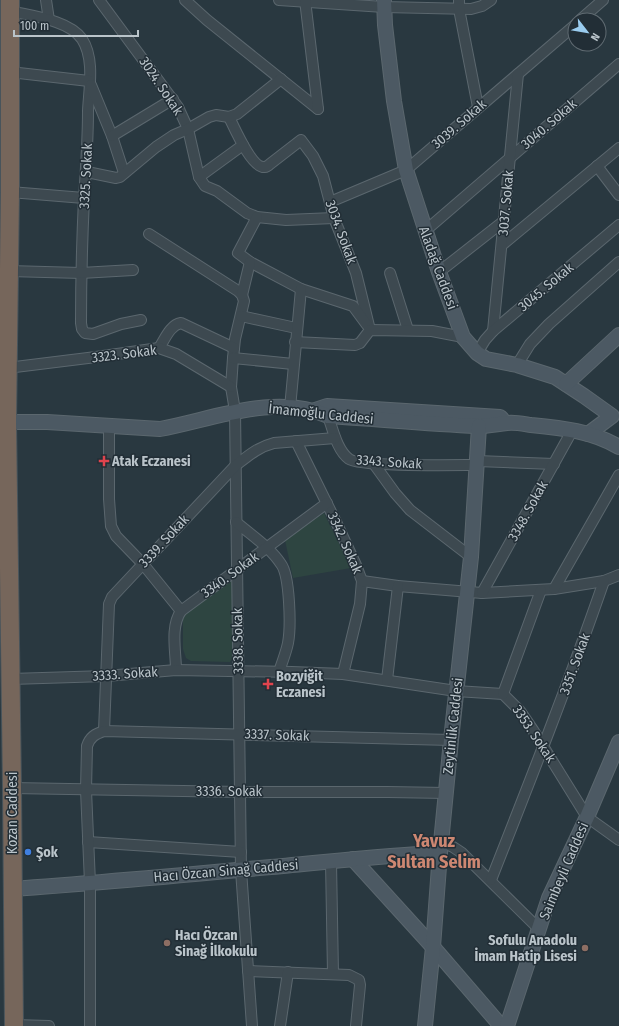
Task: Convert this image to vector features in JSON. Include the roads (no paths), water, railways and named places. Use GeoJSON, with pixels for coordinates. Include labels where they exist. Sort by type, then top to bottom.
{"type":"FeatureCollection","features":[{"type":"Feature","properties":{"kind":"highway","name":"Kozan Caddesi"},"geometry":{"type":"LineString","coordinates":[[10,6],[9,271],[7,368],[3,424],[11,679],[14,1026]]}},
{"type":"Feature","properties":{"kind":"main road","name":"Aladağ Caddesi"},"geometry":{"type":"LineString","coordinates":[[384,3],[394,101],[406,170],[424,231],[463,337],[477,353],[486,359],[518,365],[555,377],[615,413],[588,434]]}},
{"type":"Feature","properties":{"kind":"main road"},"geometry":{"type":"LineString","coordinates":[[566,384],[619,335]]}},
{"type":"Feature","properties":{"kind":"main road"},"geometry":{"type":"LineString","coordinates":[[315,410],[327,406],[500,417],[508,423]]}},
{"type":"Feature","properties":{"kind":"main road","name":"İmamoğlu Caddesi"},"geometry":{"type":"LineString","coordinates":[[3,424],[47,422],[160,429],[178,426],[235,411],[259,408],[290,408],[315,410],[328,416],[479,426],[495,426],[508,423],[573,429],[610,442],[619,447]]}},
{"type":"Feature","properties":{"kind":"main road","name":"Zeytinlik Caddesi"},"geometry":{"type":"LineString","coordinates":[[424,1026],[433,947],[451,740],[468,592],[479,426]]}},
{"type":"Feature","properties":{"kind":"main road","name":"Saimbeyli Caddesi"},"geometry":{"type":"LineString","coordinates":[[507,1026],[552,892],[587,817],[616,761],[619,742]]}},
{"type":"Feature","properties":{"kind":"main road","name":"Hacı Özcan Sinağ Caddesi"},"geometry":{"type":"LineString","coordinates":[[12,889],[331,862],[441,848]]}},
{"type":"Feature","properties":{"kind":"main road"},"geometry":{"type":"LineString","coordinates":[[354,859],[501,1026]]}},
{"type":"Feature","properties":{"kind":"street"},"geometry":{"type":"LineString","coordinates":[[46,0],[49,20]]}},
{"type":"Feature","properties":{"kind":"street","name":"3024. Sokak"},"geometry":{"type":"LineString","coordinates":[[99,0],[173,99],[188,129],[199,177]]}},
{"type":"Feature","properties":{"kind":"street"},"geometry":{"type":"LineString","coordinates":[[185,0],[207,20],[318,109],[305,1]]}},
{"type":"Feature","properties":{"kind":"street"},"geometry":{"type":"LineString","coordinates":[[279,0],[459,5],[470,9],[482,6],[491,0]]}},
{"type":"Feature","properties":{"kind":"street"},"geometry":{"type":"LineString","coordinates":[[589,12],[603,0]]}},
{"type":"Feature","properties":{"kind":"street"},"geometry":{"type":"LineString","coordinates":[[459,5],[478,107]]}},
{"type":"Feature","properties":{"kind":"street","name":"3325. Sokak"},"geometry":{"type":"LineString","coordinates":[[10,6],[66,26],[82,39],[89,58],[87,172],[84,198],[81,273],[82,329],[85,333],[93,334],[122,324],[141,320]]}},
{"type":"Feature","properties":{"kind":"street","name":"3039. Sokak"},"geometry":{"type":"LineString","coordinates":[[330,202],[406,170],[567,32]]}},
{"type":"Feature","properties":{"kind":"street","name":"3040. Sokak"},"geometry":{"type":"LineString","coordinates":[[424,231],[619,64]]}},
{"type":"Feature","properties":{"kind":"street"},"geometry":{"type":"LineString","coordinates":[[10,72],[89,81],[112,136],[124,173]]}},
{"type":"Feature","properties":{"kind":"street","name":"3037. Sokak"},"geometry":{"type":"LineString","coordinates":[[494,331],[518,74]]}},
{"type":"Feature","properties":{"kind":"street"},"geometry":{"type":"LineString","coordinates":[[87,172],[116,178],[174,135],[209,117],[216,115],[229,117],[242,110],[281,80]]}},
{"type":"Feature","properties":{"kind":"street"},"geometry":{"type":"LineString","coordinates":[[112,136],[173,99]]}},
{"type":"Feature","properties":{"kind":"street"},"geometry":{"type":"LineString","coordinates":[[229,117],[243,145],[199,177],[205,186],[217,191],[247,214],[257,217],[286,220],[334,218]]}},
{"type":"Feature","properties":{"kind":"street","name":"3034. Sokak"},"geometry":{"type":"LineString","coordinates":[[243,145],[258,164],[265,167],[301,140],[313,156],[318,166],[334,218],[356,273],[370,330]]}},
{"type":"Feature","properties":{"kind":"street"},"geometry":{"type":"LineString","coordinates":[[502,246],[619,148]]}},
{"type":"Feature","properties":{"kind":"street"},"geometry":{"type":"LineString","coordinates":[[597,166],[619,195]]}},
{"type":"Feature","properties":{"kind":"street"},"geometry":{"type":"LineString","coordinates":[[10,192],[84,198]]}},
{"type":"Feature","properties":{"kind":"street"},"geometry":{"type":"LineString","coordinates":[[257,217],[238,253],[250,262],[301,289],[353,306],[370,330]]}},
{"type":"Feature","properties":{"kind":"street"},"geometry":{"type":"LineString","coordinates":[[438,272],[504,221]]}},
{"type":"Feature","properties":{"kind":"street","name":"3045. Sokak"},"geometry":{"type":"LineString","coordinates":[[477,353],[485,340],[494,331],[619,224]]}},
{"type":"Feature","properties":{"kind":"street"},"geometry":{"type":"LineString","coordinates":[[149,234],[242,295]]}},
{"type":"Feature","properties":{"kind":"street","name":"3338. Sokak"},"geometry":{"type":"LineString","coordinates":[[250,262],[242,295],[244,301],[233,353],[231,387],[235,411],[241,852],[252,1026]]}},
{"type":"Feature","properties":{"kind":"street"},"geometry":{"type":"LineString","coordinates":[[518,365],[530,344],[549,324],[619,262]]}},
{"type":"Feature","properties":{"kind":"street"},"geometry":{"type":"LineString","coordinates":[[9,271],[81,273],[133,270]]}},
{"type":"Feature","properties":{"kind":"street"},"geometry":{"type":"LineString","coordinates":[[390,273],[408,330]]}},
{"type":"Feature","properties":{"kind":"street"},"geometry":{"type":"LineString","coordinates":[[290,408],[296,328],[301,289]]}},
{"type":"Feature","properties":{"kind":"street"},"geometry":{"type":"LineString","coordinates":[[241,316],[296,328]]}},
{"type":"Feature","properties":{"kind":"street"},"geometry":{"type":"LineString","coordinates":[[159,348],[172,328],[176,324],[181,323],[233,353],[293,364]]}},
{"type":"Feature","properties":{"kind":"street"},"geometry":{"type":"LineString","coordinates":[[370,330],[432,331],[463,337]]}},
{"type":"Feature","properties":{"kind":"street"},"geometry":{"type":"LineString","coordinates":[[295,342],[355,345],[360,344],[370,330]]}},
{"type":"Feature","properties":{"kind":"street","name":"3323. Sokak"},"geometry":{"type":"LineString","coordinates":[[7,368],[159,348],[176,354],[231,387]]}},
{"type":"Feature","properties":{"kind":"street","name":"3343. Sokak"},"geometry":{"type":"LineString","coordinates":[[328,416],[335,438],[349,459],[354,462],[374,464],[554,464]]}},
{"type":"Feature","properties":{"kind":"street"},"geometry":{"type":"LineString","coordinates":[[109,426],[109,499],[111,526],[116,536],[143,564],[181,611],[177,617],[176,625],[176,670]]}},
{"type":"Feature","properties":{"kind":"street","name":"3348. Sokak"},"geometry":{"type":"LineString","coordinates":[[482,592],[573,429]]}},
{"type":"Feature","properties":{"kind":"street","name":"3339. Sokak"},"geometry":{"type":"LineString","coordinates":[[104,731],[109,604],[112,597],[235,466],[250,454],[265,445],[274,443],[335,438]]}},
{"type":"Feature","properties":{"kind":"street","name":"3342. Sokak"},"geometry":{"type":"LineString","coordinates":[[296,441],[327,503],[362,581],[360,604],[342,674]]}},
{"type":"Feature","properties":{"kind":"street"},"geometry":{"type":"LineString","coordinates":[[374,464],[395,493],[410,510],[471,557]]}},
{"type":"Feature","properties":{"kind":"street"},"geometry":{"type":"LineString","coordinates":[[554,589],[619,475]]}},
{"type":"Feature","properties":{"kind":"street","name":"3340. Sokak"},"geometry":{"type":"LineString","coordinates":[[181,611],[327,503]]}},
{"type":"Feature","properties":{"kind":"street"},"geometry":{"type":"LineString","coordinates":[[236,522],[266,548],[283,566],[285,572],[289,637],[278,672]]}},
{"type":"Feature","properties":{"kind":"street"},"geometry":{"type":"LineString","coordinates":[[362,581],[398,586],[482,592],[554,589],[604,581],[619,575]]}},
{"type":"Feature","properties":{"kind":"street","name":"3351. Sokak"},"geometry":{"type":"LineString","coordinates":[[490,880],[544,746],[604,581]]}},
{"type":"Feature","properties":{"kind":"street"},"geometry":{"type":"LineString","coordinates":[[387,680],[398,586]]}},
{"type":"Feature","properties":{"kind":"street"},"geometry":{"type":"LineString","coordinates":[[503,694],[541,590]]}},
{"type":"Feature","properties":{"kind":"street","name":"3333. Sokak"},"geometry":{"type":"LineString","coordinates":[[11,679],[106,676],[176,670],[342,674]]}},
{"type":"Feature","properties":{"kind":"street","name":"3353. Sokak"},"geometry":{"type":"LineString","coordinates":[[342,674],[456,691],[503,694],[520,711],[544,746],[587,817]]}},
{"type":"Feature","properties":{"kind":"street"},"geometry":{"type":"LineString","coordinates":[[90,1026],[90,883],[86,790],[88,746],[92,737],[96,733],[104,731]]}},
{"type":"Feature","properties":{"kind":"street","name":"3337. Sokak"},"geometry":{"type":"LineString","coordinates":[[104,731],[451,740]]}},
{"type":"Feature","properties":{"kind":"street","name":"3336. Sokak"},"geometry":{"type":"LineString","coordinates":[[12,788],[240,792],[446,793]]}},
{"type":"Feature","properties":{"kind":"street"},"geometry":{"type":"LineString","coordinates":[[587,817],[619,840]]}},
{"type":"Feature","properties":{"kind":"street"},"geometry":{"type":"LineString","coordinates":[[88,842],[241,852]]}},
{"type":"Feature","properties":{"kind":"street"},"geometry":{"type":"LineString","coordinates":[[441,848],[453,847],[462,853],[539,929]]}},
{"type":"Feature","properties":{"kind":"street"},"geometry":{"type":"LineString","coordinates":[[331,862],[333,974]]}},
{"type":"Feature","properties":{"kind":"street"},"geometry":{"type":"LineString","coordinates":[[248,971],[349,975],[359,980],[360,985],[356,1026]]}},
{"type":"Feature","properties":{"kind":"street"},"geometry":{"type":"LineString","coordinates":[[280,1026],[288,972]]}},
{"type":"Feature","properties":{"kind":"street"},"geometry":{"type":"LineString","coordinates":[[14,1026],[49,1026]]}},
{"type":"Feature","properties":{"kind":"place","name":"Atak Eczanesi"},"geometry":{"type":"Point","coordinates":[104,461]}},
{"type":"Feature","properties":{"kind":"place","name":"Bozyiğit Eczanesi"},"geometry":{"type":"Point","coordinates":[268,684]}},
{"type":"Feature","properties":{"kind":"place","name":"Şok"},"geometry":{"type":"Point","coordinates":[28,852]}},
{"type":"Feature","properties":{"kind":"place","name":"Hacı Özcan Sinağ İlkokulu"},"geometry":{"type":"Point","coordinates":[167,943]}},
{"type":"Feature","properties":{"kind":"place","name":"Sofulu Anadolu İmam Hatip Lisesi"},"geometry":{"type":"Point","coordinates":[585,948]}},
{"type":"Feature","properties":{"kind":"district","name":"Yavuz Sultan Selim"},"geometry":{"type":"Point","coordinates":[434,851]}}]}
